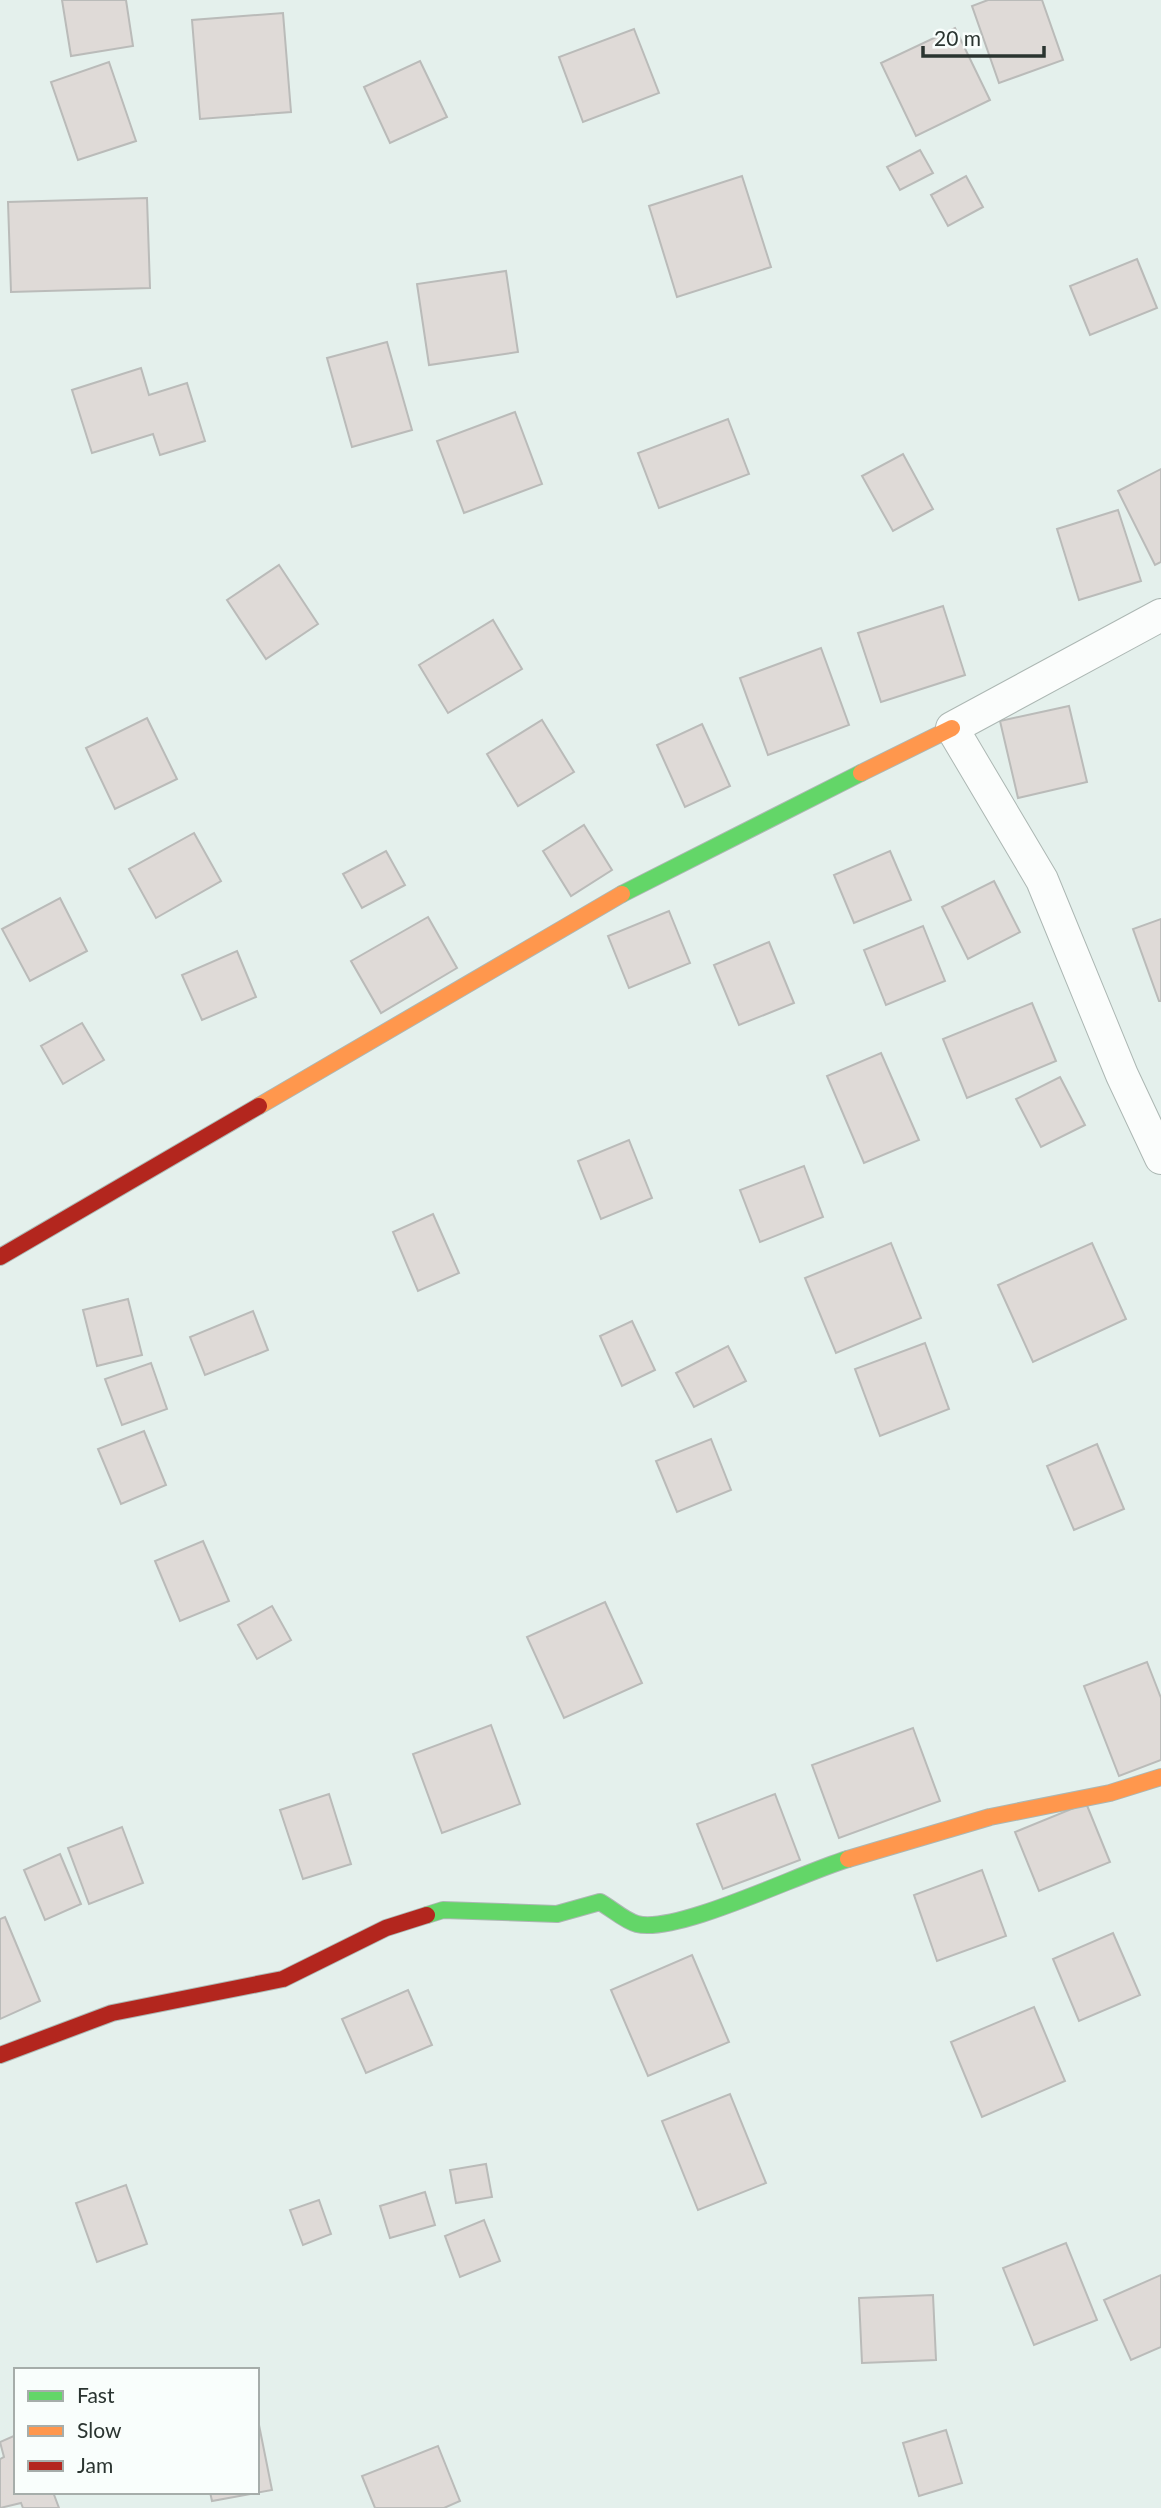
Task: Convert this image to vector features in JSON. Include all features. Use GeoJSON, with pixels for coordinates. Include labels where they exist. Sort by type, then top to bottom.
{"type":"FeatureCollection","features":[{"type":"Feature","properties":{"kind":"street"},"geometry":{"type":"LineString","coordinates":[[0,1257],[656,874],[952,728],[1161,615]]}},
{"type":"Feature","properties":{"kind":"street"},"geometry":{"type":"LineString","coordinates":[[952,728],[1042,880],[1122,1075],[1161,1158]]}},
{"type":"Feature","properties":{"kind":"street"},"geometry":{"type":"LineString","coordinates":[[0,2055],[112,2013],[283,1979],[386,1928],[443,1910],[557,1914],[600,1902],[636,1924],[679,1923],[838,1862],[990,1816],[1110,1793],[1161,1777]]}},
{"type":"Feature","properties":{"kind":"building"},"geometry":{"type":"Polygon","coordinates":[[[62,0],[126,0],[133,46],[71,56],[62,0]]]}},
{"type":"Feature","properties":{"kind":"building"},"geometry":{"type":"Polygon","coordinates":[[[988,0],[1042,0],[1063,60],[999,83],[972,6],[988,0]]]}},
{"type":"Feature","properties":{"kind":"building"},"geometry":{"type":"Polygon","coordinates":[[[283,13],[291,112],[200,119],[192,20],[283,13]]]}},
{"type":"Feature","properties":{"kind":"building"},"geometry":{"type":"Polygon","coordinates":[[[955,28],[990,100],[916,136],[881,63],[955,28]]]}},
{"type":"Feature","properties":{"kind":"building"},"geometry":{"type":"Polygon","coordinates":[[[634,29],[659,93],[583,122],[559,57],[634,29]]]}},
{"type":"Feature","properties":{"kind":"building"},"geometry":{"type":"Polygon","coordinates":[[[420,61],[447,117],[390,143],[364,87],[420,61]]]}},
{"type":"Feature","properties":{"kind":"building"},"geometry":{"type":"Polygon","coordinates":[[[109,62],[136,141],[78,160],[51,82],[109,62]]]}},
{"type":"Feature","properties":{"kind":"building"},"geometry":{"type":"Polygon","coordinates":[[[920,150],[933,173],[900,190],[887,167],[920,150]]]}},
{"type":"Feature","properties":{"kind":"building"},"geometry":{"type":"Polygon","coordinates":[[[742,176],[771,267],[677,297],[649,206],[742,176]]]}},
{"type":"Feature","properties":{"kind":"building"},"geometry":{"type":"Polygon","coordinates":[[[966,176],[983,207],[948,226],[931,195],[966,176]]]}},
{"type":"Feature","properties":{"kind":"building"},"geometry":{"type":"Polygon","coordinates":[[[147,198],[150,288],[11,292],[8,202],[147,198]]]}},
{"type":"Feature","properties":{"kind":"building"},"geometry":{"type":"Polygon","coordinates":[[[1137,259],[1157,308],[1090,335],[1070,286],[1137,259]]]}},
{"type":"Feature","properties":{"kind":"building"},"geometry":{"type":"Polygon","coordinates":[[[506,271],[518,352],[429,365],[417,284],[506,271]]]}},
{"type":"Feature","properties":{"kind":"building"},"geometry":{"type":"Polygon","coordinates":[[[387,342],[412,430],[352,447],[327,358],[387,342]]]}},
{"type":"Feature","properties":{"kind":"building"},"geometry":{"type":"Polygon","coordinates":[[[141,368],[149,395],[187,383],[205,441],[160,455],[153,434],[92,453],[72,390],[141,368]]]}},
{"type":"Feature","properties":{"kind":"building"},"geometry":{"type":"Polygon","coordinates":[[[515,412],[542,484],[464,513],[437,441],[515,412]]]}},
{"type":"Feature","properties":{"kind":"building"},"geometry":{"type":"Polygon","coordinates":[[[728,419],[749,474],[659,508],[638,453],[728,419]]]}},
{"type":"Feature","properties":{"kind":"building"},"geometry":{"type":"Polygon","coordinates":[[[903,454],[933,509],[893,531],[862,476],[903,454]]]}},
{"type":"Feature","properties":{"kind":"building"},"geometry":{"type":"Polygon","coordinates":[[[1161,469],[1161,562],[1155,565],[1118,491],[1161,469]]]}},
{"type":"Feature","properties":{"kind":"building"},"geometry":{"type":"Polygon","coordinates":[[[1118,510],[1141,581],[1079,600],[1057,529],[1118,510]]]}},
{"type":"Feature","properties":{"kind":"building"},"geometry":{"type":"Polygon","coordinates":[[[279,565],[318,624],[266,659],[227,600],[279,565]]]}},
{"type":"Feature","properties":{"kind":"building"},"geometry":{"type":"Polygon","coordinates":[[[943,606],[965,675],[881,702],[858,633],[943,606]]]}},
{"type":"Feature","properties":{"kind":"building"},"geometry":{"type":"Polygon","coordinates":[[[493,620],[522,669],[448,713],[419,665],[493,620]]]}},
{"type":"Feature","properties":{"kind":"building"},"geometry":{"type":"Polygon","coordinates":[[[821,648],[849,725],[768,755],[740,678],[821,648]]]}},
{"type":"Feature","properties":{"kind":"building"},"geometry":{"type":"Polygon","coordinates":[[[1069,706],[1087,782],[1018,798],[1000,721],[1069,706]]]}},
{"type":"Feature","properties":{"kind":"building"},"geometry":{"type":"Polygon","coordinates":[[[147,718],[177,779],[115,809],[86,748],[147,718]]]}},
{"type":"Feature","properties":{"kind":"building"},"geometry":{"type":"Polygon","coordinates":[[[542,720],[574,772],[518,806],[487,754],[542,720]]]}},
{"type":"Feature","properties":{"kind":"building"},"geometry":{"type":"Polygon","coordinates":[[[702,724],[730,786],[685,807],[657,745],[702,724]]]}},
{"type":"Feature","properties":{"kind":"building"},"geometry":{"type":"Polygon","coordinates":[[[584,825],[612,870],[571,896],[543,851],[584,825]]]}},
{"type":"Feature","properties":{"kind":"building"},"geometry":{"type":"Polygon","coordinates":[[[194,833],[221,881],[156,918],[129,869],[194,833]]]}},
{"type":"Feature","properties":{"kind":"building"},"geometry":{"type":"Polygon","coordinates":[[[386,851],[405,885],[362,908],[343,874],[386,851]]]}},
{"type":"Feature","properties":{"kind":"building"},"geometry":{"type":"Polygon","coordinates":[[[890,851],[911,900],[854,923],[834,875],[890,851]]]}},
{"type":"Feature","properties":{"kind":"building"},"geometry":{"type":"Polygon","coordinates":[[[994,881],[1020,932],[968,959],[942,907],[994,881]]]}},
{"type":"Feature","properties":{"kind":"building"},"geometry":{"type":"Polygon","coordinates":[[[60,898],[87,951],[30,981],[2,929],[60,898]]]}},
{"type":"Feature","properties":{"kind":"building"},"geometry":{"type":"Polygon","coordinates":[[[669,911],[690,963],[629,988],[608,936],[669,911]]]}},
{"type":"Feature","properties":{"kind":"building"},"geometry":{"type":"Polygon","coordinates":[[[428,917],[457,968],[381,1013],[351,961],[428,917]]]}},
{"type":"Feature","properties":{"kind":"building"},"geometry":{"type":"Polygon","coordinates":[[[1161,919],[1161,1001],[1159,1001],[1133,929],[1161,919]]]}},
{"type":"Feature","properties":{"kind":"building"},"geometry":{"type":"Polygon","coordinates":[[[923,926],[945,981],[886,1005],[864,950],[923,926]]]}},
{"type":"Feature","properties":{"kind":"building"},"geometry":{"type":"Polygon","coordinates":[[[769,942],[794,1003],[739,1025],[714,965],[769,942]]]}},
{"type":"Feature","properties":{"kind":"building"},"geometry":{"type":"Polygon","coordinates":[[[237,951],[256,997],[202,1020],[182,975],[237,951]]]}},
{"type":"Feature","properties":{"kind":"building"},"geometry":{"type":"Polygon","coordinates":[[[1032,1003],[1056,1061],[967,1098],[943,1039],[1032,1003]]]}},
{"type":"Feature","properties":{"kind":"building"},"geometry":{"type":"Polygon","coordinates":[[[82,1023],[104,1060],[63,1084],[41,1046],[82,1023]]]}},
{"type":"Feature","properties":{"kind":"building"},"geometry":{"type":"Polygon","coordinates":[[[881,1053],[919,1140],[864,1163],[827,1076],[881,1053]]]}},
{"type":"Feature","properties":{"kind":"building"},"geometry":{"type":"Polygon","coordinates":[[[1060,1077],[1085,1125],[1041,1147],[1016,1099],[1060,1077]]]}},
{"type":"Feature","properties":{"kind":"building"},"geometry":{"type":"Polygon","coordinates":[[[629,1140],[652,1198],[601,1219],[578,1161],[629,1140]]]}},
{"type":"Feature","properties":{"kind":"building"},"geometry":{"type":"Polygon","coordinates":[[[804,1166],[823,1217],[760,1242],[740,1190],[804,1166]]]}},
{"type":"Feature","properties":{"kind":"building"},"geometry":{"type":"Polygon","coordinates":[[[433,1214],[459,1273],[418,1291],[393,1232],[433,1214]]]}},
{"type":"Feature","properties":{"kind":"building"},"geometry":{"type":"Polygon","coordinates":[[[891,1243],[921,1318],[836,1353],[805,1278],[891,1243]]]}},
{"type":"Feature","properties":{"kind":"building"},"geometry":{"type":"Polygon","coordinates":[[[1092,1243],[1126,1319],[1033,1362],[998,1285],[1092,1243]]]}},
{"type":"Feature","properties":{"kind":"building"},"geometry":{"type":"Polygon","coordinates":[[[128,1299],[142,1355],[97,1366],[83,1310],[128,1299]]]}},
{"type":"Feature","properties":{"kind":"building"},"geometry":{"type":"Polygon","coordinates":[[[253,1311],[268,1350],[205,1375],[190,1337],[253,1311]]]}},
{"type":"Feature","properties":{"kind":"building"},"geometry":{"type":"Polygon","coordinates":[[[632,1321],[655,1370],[622,1386],[600,1336],[632,1321]]]}},
{"type":"Feature","properties":{"kind":"building"},"geometry":{"type":"Polygon","coordinates":[[[925,1343],[949,1409],[880,1436],[855,1369],[925,1343]]]}},
{"type":"Feature","properties":{"kind":"building"},"geometry":{"type":"Polygon","coordinates":[[[728,1346],[746,1381],[694,1407],[676,1373],[728,1346]]]}},
{"type":"Feature","properties":{"kind":"building"},"geometry":{"type":"Polygon","coordinates":[[[151,1363],[167,1409],[122,1425],[105,1379],[151,1363]]]}},
{"type":"Feature","properties":{"kind":"building"},"geometry":{"type":"Polygon","coordinates":[[[144,1431],[166,1485],[121,1504],[98,1449],[144,1431]]]}},
{"type":"Feature","properties":{"kind":"building"},"geometry":{"type":"Polygon","coordinates":[[[711,1439],[731,1490],[677,1512],[656,1461],[711,1439]]]}},
{"type":"Feature","properties":{"kind":"building"},"geometry":{"type":"Polygon","coordinates":[[[1097,1444],[1124,1509],[1074,1530],[1047,1466],[1097,1444]]]}},
{"type":"Feature","properties":{"kind":"building"},"geometry":{"type":"Polygon","coordinates":[[[203,1541],[229,1601],[180,1621],[155,1561],[203,1541]]]}},
{"type":"Feature","properties":{"kind":"building"},"geometry":{"type":"Polygon","coordinates":[[[605,1602],[642,1683],[564,1718],[527,1637],[605,1602]]]}},
{"type":"Feature","properties":{"kind":"building"},"geometry":{"type":"Polygon","coordinates":[[[272,1606],[291,1640],[257,1659],[238,1625],[272,1606]]]}},
{"type":"Feature","properties":{"kind":"building"},"geometry":{"type":"Polygon","coordinates":[[[1147,1662],[1161,1698],[1161,1760],[1119,1776],[1084,1686],[1147,1662]]]}},
{"type":"Feature","properties":{"kind":"building"},"geometry":{"type":"Polygon","coordinates":[[[491,1725],[520,1804],[442,1833],[413,1754],[491,1725]]]}},
{"type":"Feature","properties":{"kind":"building"},"geometry":{"type":"Polygon","coordinates":[[[913,1728],[940,1801],[839,1838],[812,1765],[913,1728]]]}},
{"type":"Feature","properties":{"kind":"building"},"geometry":{"type":"Polygon","coordinates":[[[329,1794],[351,1864],[303,1879],[280,1810],[329,1794]]]}},
{"type":"Feature","properties":{"kind":"building"},"geometry":{"type":"Polygon","coordinates":[[[775,1794],[800,1860],[723,1889],[697,1824],[775,1794]]]}},
{"type":"Feature","properties":{"kind":"building"},"geometry":{"type":"Polygon","coordinates":[[[1086,1803],[1110,1862],[1039,1891],[1015,1832],[1086,1803]]]}},
{"type":"Feature","properties":{"kind":"building"},"geometry":{"type":"Polygon","coordinates":[[[122,1827],[143,1883],[89,1904],[68,1848],[122,1827]]]}},
{"type":"Feature","properties":{"kind":"building"},"geometry":{"type":"Polygon","coordinates":[[[60,1854],[81,1904],[45,1920],[24,1870],[60,1854]]]}},
{"type":"Feature","properties":{"kind":"building"},"geometry":{"type":"Polygon","coordinates":[[[982,1870],[1006,1936],[937,1961],[914,1895],[982,1870]]]}},
{"type":"Feature","properties":{"kind":"building"},"geometry":{"type":"Polygon","coordinates":[[[5,1917],[40,2001],[0,2019],[0,1919],[5,1917]]]}},
{"type":"Feature","properties":{"kind":"building"},"geometry":{"type":"Polygon","coordinates":[[[1113,1933],[1140,1995],[1079,2021],[1053,1959],[1113,1933]]]}},
{"type":"Feature","properties":{"kind":"building"},"geometry":{"type":"Polygon","coordinates":[[[692,1955],[729,2042],[648,2076],[611,1990],[692,1955]]]}},
{"type":"Feature","properties":{"kind":"building"},"geometry":{"type":"Polygon","coordinates":[[[408,1990],[432,2045],[366,2073],[342,2019],[408,1990]]]}},
{"type":"Feature","properties":{"kind":"building"},"geometry":{"type":"Polygon","coordinates":[[[1034,2007],[1065,2081],[982,2117],[951,2042],[1034,2007]]]}},
{"type":"Feature","properties":{"kind":"building"},"geometry":{"type":"Polygon","coordinates":[[[730,2094],[766,2183],[698,2210],[662,2121],[730,2094]]]}},
{"type":"Feature","properties":{"kind":"building"},"geometry":{"type":"Polygon","coordinates":[[[486,2164],[492,2197],[456,2203],[450,2170],[486,2164]]]}},
{"type":"Feature","properties":{"kind":"building"},"geometry":{"type":"Polygon","coordinates":[[[126,2185],[147,2244],[97,2262],[76,2203],[126,2185]]]}},
{"type":"Feature","properties":{"kind":"building"},"geometry":{"type":"Polygon","coordinates":[[[425,2192],[435,2225],[390,2238],[380,2206],[425,2192]]]}},
{"type":"Feature","properties":{"kind":"building"},"geometry":{"type":"Polygon","coordinates":[[[319,2200],[331,2234],[303,2245],[290,2210],[319,2200]]]}},
{"type":"Feature","properties":{"kind":"building"},"geometry":{"type":"Polygon","coordinates":[[[484,2220],[500,2261],[460,2277],[445,2236],[484,2220]]]}},
{"type":"Feature","properties":{"kind":"building"},"geometry":{"type":"Polygon","coordinates":[[[1066,2243],[1097,2320],[1034,2345],[1003,2268],[1066,2243]]]}},
{"type":"Feature","properties":{"kind":"building"},"geometry":{"type":"Polygon","coordinates":[[[1161,2275],[1161,2347],[1131,2360],[1104,2300],[1161,2275]]]}},
{"type":"Feature","properties":{"kind":"building"},"geometry":{"type":"Polygon","coordinates":[[[933,2295],[936,2360],[862,2363],[859,2298],[933,2295]]]}},
{"type":"Feature","properties":{"kind":"building"},"geometry":{"type":"Polygon","coordinates":[[[259,2425],[272,2490],[259,2492],[259,2425]]]}},
{"type":"Feature","properties":{"kind":"building"},"geometry":{"type":"Polygon","coordinates":[[[946,2430],[962,2483],[919,2496],[903,2443],[946,2430]]]}},
{"type":"Feature","properties":{"kind":"building"},"geometry":{"type":"Polygon","coordinates":[[[14,2436],[14,2494],[54,2494],[59,2508],[23,2508],[21,2503],[0,2508],[0,2459],[4,2457],[0,2442],[14,2436]]]}},
{"type":"Feature","properties":{"kind":"building"},"geometry":{"type":"Polygon","coordinates":[[[438,2446],[460,2501],[444,2508],[375,2508],[362,2476],[438,2446]]]}},
{"type":"Feature","properties":{"kind":"building"},"geometry":{"type":"Polygon","coordinates":[[[210,2494],[250,2494],[212,2501],[210,2494]]]}},
{"type":"Feature","properties":{"kind":"traffic: fast"},"geometry":{"type":"LineString","coordinates":[[622,894],[861,773]]}},
{"type":"Feature","properties":{"kind":"traffic: fast"},"geometry":{"type":"LineString","coordinates":[[427,1915],[443,1910],[557,1914],[600,1902],[632,1922],[656,1925],[709,1912],[848,1859]]}},
{"type":"Feature","properties":{"kind":"traffic: slow"},"geometry":{"type":"LineString","coordinates":[[861,773],[952,728]]}},
{"type":"Feature","properties":{"kind":"traffic: slow"},"geometry":{"type":"LineString","coordinates":[[259,1106],[622,894]]}},
{"type":"Feature","properties":{"kind":"traffic: slow"},"geometry":{"type":"LineString","coordinates":[[848,1859],[990,1817],[1110,1793],[1161,1777]]}},
{"type":"Feature","properties":{"kind":"traffic: jam"},"geometry":{"type":"LineString","coordinates":[[0,1257],[259,1106]]}},
{"type":"Feature","properties":{"kind":"traffic: jam"},"geometry":{"type":"LineString","coordinates":[[0,2055],[112,2013],[283,1979],[386,1928],[427,1915]]}}]}
